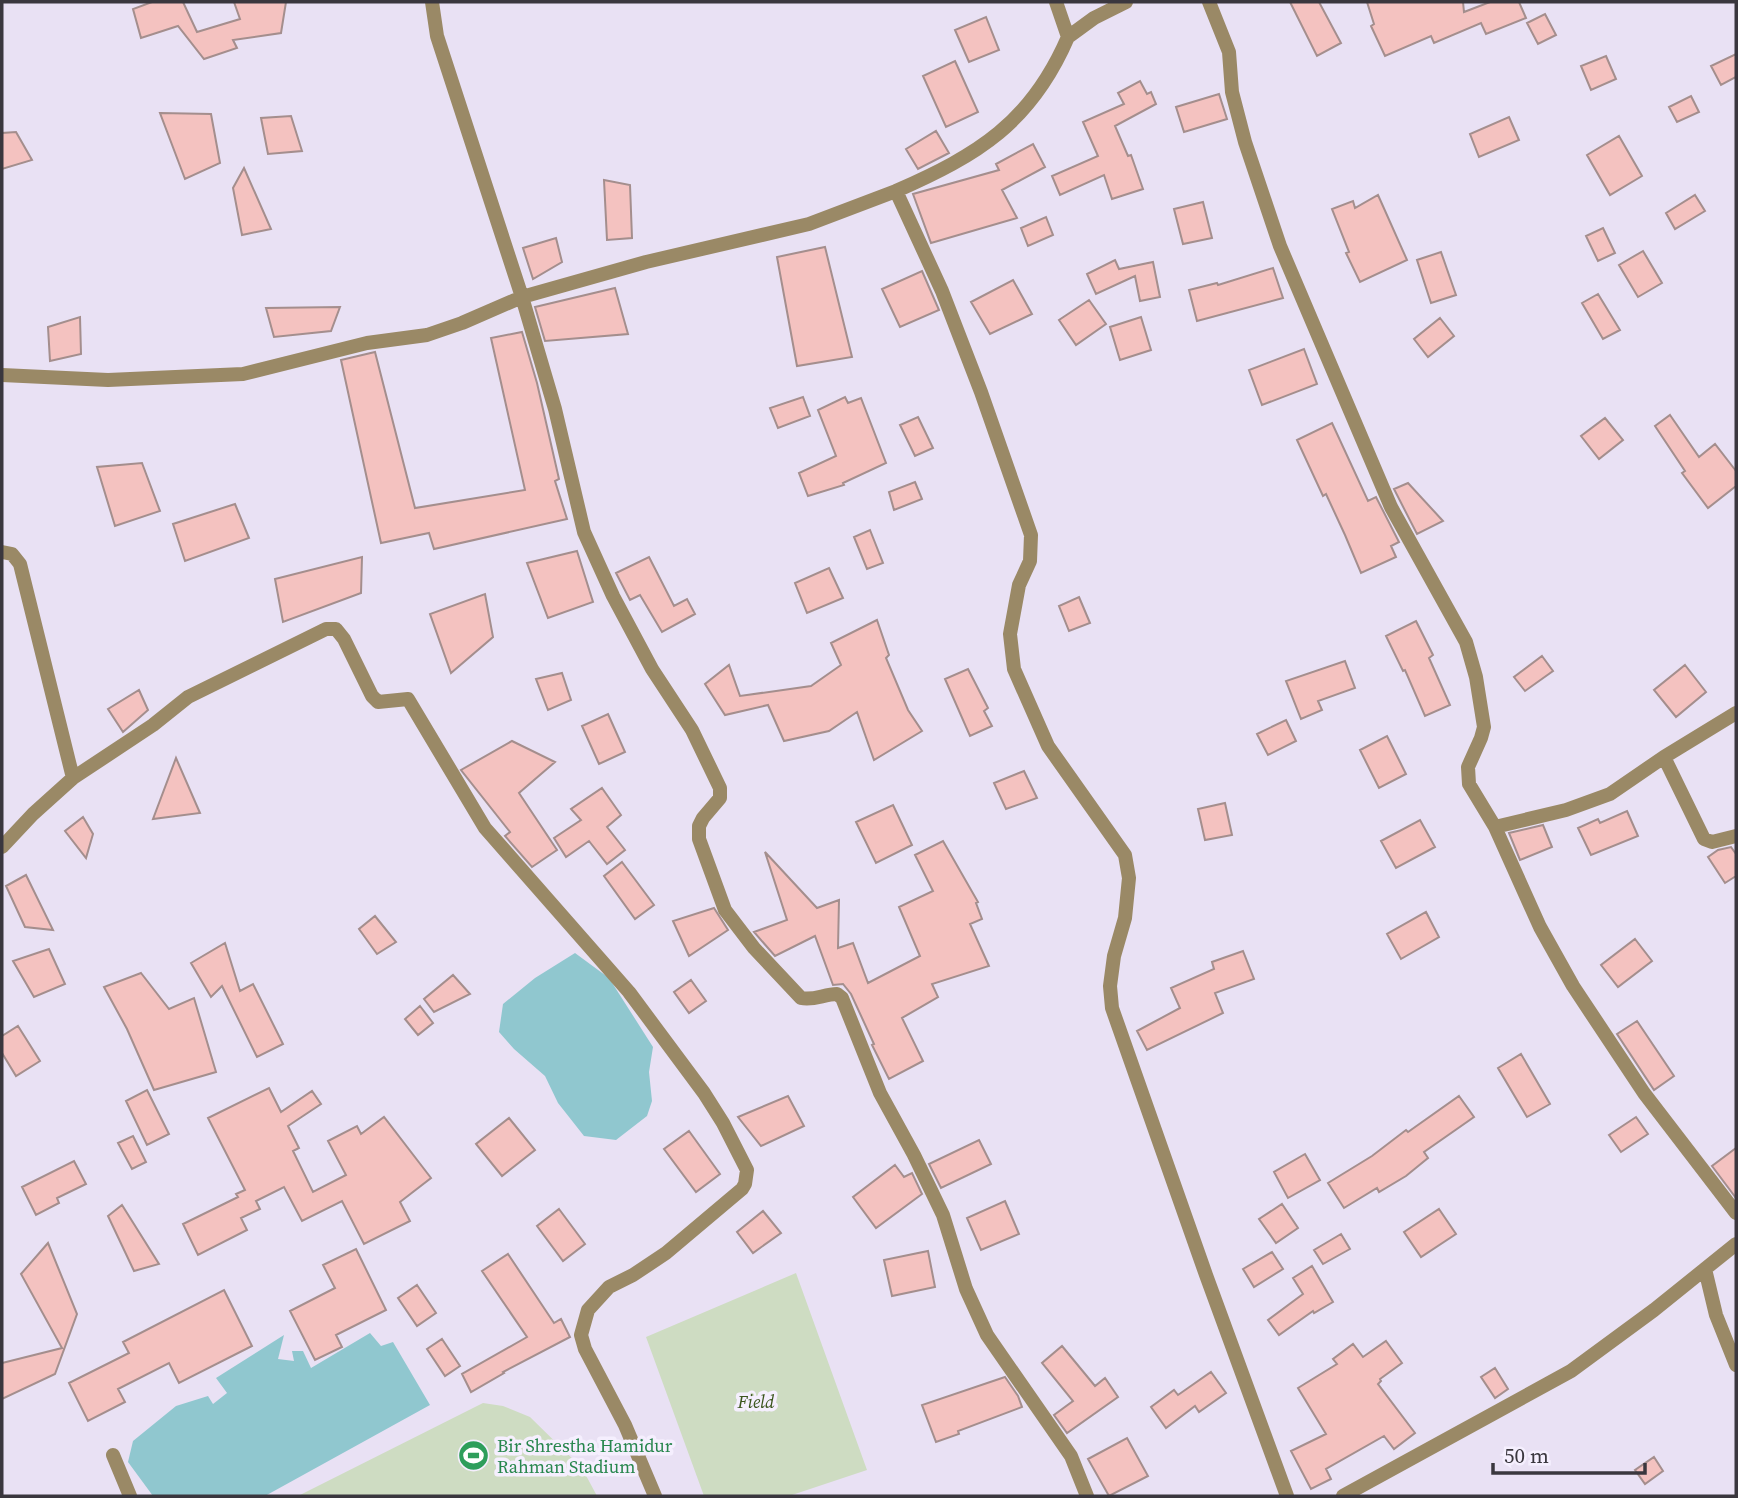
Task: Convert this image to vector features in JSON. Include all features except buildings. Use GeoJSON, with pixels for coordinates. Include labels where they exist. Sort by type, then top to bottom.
{"type":"FeatureCollection","features":[{"type":"Feature","properties":{"kind":"street"},"geometry":{"type":"LineString","coordinates":[[432,2],[438,36],[555,409],[584,532],[613,596],[652,669],[692,730],[720,788],[720,798],[699,826],[699,839],[725,911],[754,948],[801,998],[810,1000],[828,994],[837,994],[842,998],[880,1093],[943,1215],[966,1289],[987,1335],[1071,1456],[1087,1496]]}},
{"type":"Feature","properties":{"kind":"street"},"geometry":{"type":"LineString","coordinates":[[1056,2],[1068,37]]}},
{"type":"Feature","properties":{"kind":"street"},"geometry":{"type":"LineString","coordinates":[[2,374],[29,378],[108,380],[243,374],[367,343],[427,335],[522,297],[646,262],[809,224],[896,191],[955,164],[1007,128],[1052,68],[1068,37],[1094,18],[1126,2]]}},
{"type":"Feature","properties":{"kind":"street"},"geometry":{"type":"LineString","coordinates":[[1209,2],[1229,52],[1233,92],[1245,142],[1280,246],[1391,507],[1465,642],[1476,677],[1484,727],[1468,767],[1469,784],[1495,827],[1540,927],[1573,986],[1644,1093],[1736,1213]]}},
{"type":"Feature","properties":{"kind":"street"},"geometry":{"type":"LineString","coordinates":[[896,191],[942,291],[1004,453],[1031,535],[1030,561],[1019,585],[1010,634],[1014,669],[1048,746],[1125,856],[1129,878],[1125,918],[1114,956],[1112,1008],[1287,1496]]}},
{"type":"Feature","properties":{"kind":"street"},"geometry":{"type":"LineString","coordinates":[[2,552],[12,554],[20,564],[74,778]]}},
{"type":"Feature","properties":{"kind":"street"},"geometry":{"type":"LineString","coordinates":[[2,847],[33,814],[74,778],[153,725],[188,697],[326,629],[336,629],[344,639],[372,696],[378,702],[408,699],[485,828],[629,992],[723,1123],[747,1170],[742,1189],[666,1253],[609,1287],[588,1310],[581,1335],[585,1349],[625,1425],[655,1496]]}},
{"type":"Feature","properties":{"kind":"street"},"geometry":{"type":"LineString","coordinates":[[1495,827],[1566,810],[1610,794],[1736,713]]}},
{"type":"Feature","properties":{"kind":"street"},"geometry":{"type":"LineString","coordinates":[[1664,757],[1704,839],[1712,842],[1736,836]]}},
{"type":"Feature","properties":{"kind":"street"},"geometry":{"type":"LineString","coordinates":[[1343,1496],[1571,1371],[1736,1244]]}},
{"type":"Feature","properties":{"kind":"street"},"geometry":{"type":"LineString","coordinates":[[1704,1269],[1716,1315],[1736,1365]]}},
{"type":"Feature","properties":{"kind":"street"},"geometry":{"type":"LineString","coordinates":[[113,1455],[130,1496]]}},
{"type":"Feature","properties":{"kind":"green space","name":"Field"},"geometry":{"type":"Polygon","coordinates":[[[796,1273],[867,1470],[789,1496],[704,1496],[646,1337],[796,1273]]]}},
{"type":"Feature","properties":{"kind":"green space","name":"Bir Shrestha Hamidur Rahman Stadium"},"geometry":{"type":"Polygon","coordinates":[[[483,1403],[503,1406],[530,1417],[582,1468],[597,1496],[298,1496],[483,1403]]]}},
{"type":"Feature","properties":{"kind":"shaded area"},"geometry":{"type":"Polygon","coordinates":[[[575,953],[609,978],[653,1047],[649,1072],[652,1101],[647,1116],[616,1140],[584,1136],[558,1103],[545,1076],[499,1032],[503,1004],[535,978],[575,953]]]}},
{"type":"Feature","properties":{"kind":"shaded area"},"geometry":{"type":"Polygon","coordinates":[[[370,1333],[381,1346],[393,1342],[430,1405],[265,1496],[153,1496],[128,1462],[133,1441],[176,1406],[208,1396],[213,1404],[227,1393],[216,1378],[284,1335],[278,1359],[294,1361],[292,1351],[303,1351],[311,1368],[370,1333]]]}},
{"type":"Feature","properties":{"kind":"place","name":"Bir Shrestha Hamidur Rahman Stadium"},"geometry":{"type":"Point","coordinates":[474,1455]}}]}
